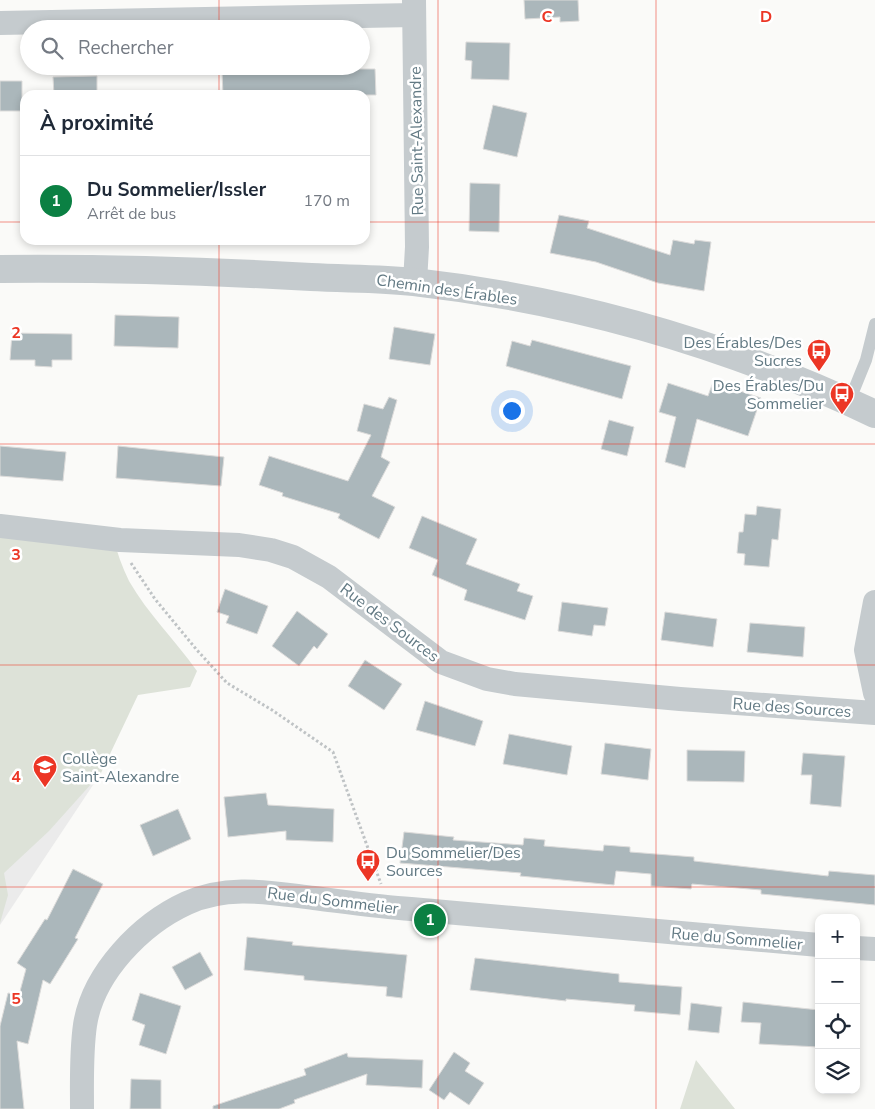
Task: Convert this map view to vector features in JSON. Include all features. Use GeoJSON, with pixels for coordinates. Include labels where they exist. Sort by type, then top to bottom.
{"type":"FeatureCollection","features":[{"type":"Feature","properties":{"kind":"street"},"geometry":{"type":"LineString","coordinates":[[97,20],[414,7]]}},
{"type":"Feature","properties":{"kind":"street","name":"Rue Saint-Alexandre"},"geometry":{"type":"LineString","coordinates":[[414,7],[418,247],[415,282]]}},
{"type":"Feature","properties":{"kind":"street"},"geometry":{"type":"LineString","coordinates":[[0,24],[20,23]]}},
{"type":"Feature","properties":{"kind":"street","name":"Chemin des Érables"},"geometry":{"type":"LineString","coordinates":[[0,269],[87,268],[314,278],[362,277],[415,282],[543,302],[620,320],[696,342],[817,387],[875,414]]}},
{"type":"Feature","properties":{"kind":"street","name":"Rue des Sources"},"geometry":{"type":"LineString","coordinates":[[0,526],[120,540],[239,544],[271,550],[293,557],[329,576],[441,662],[487,678],[515,684],[680,700],[875,713]]}},
{"type":"Feature","properties":{"kind":"street"},"geometry":{"type":"LineString","coordinates":[[875,602],[866,650],[875,693]]}},
{"type":"Feature","properties":{"kind":"street","name":"Rue du Sommelier"},"geometry":{"type":"LineString","coordinates":[[82,1109],[82,1056],[85,1023],[91,1002],[102,980],[119,958],[154,922],[188,903],[226,892],[249,890],[388,907],[815,945]]}},
{"type":"Feature","properties":{"kind":"street"},"geometry":{"type":"LineString","coordinates":[[860,948],[875,949]]}},
{"type":"Feature","properties":{"kind":"lane"},"geometry":{"type":"LineString","coordinates":[[849,402],[866,360],[875,324]]}},
{"type":"Feature","properties":{"kind":"path"},"geometry":{"type":"LineString","coordinates":[[120,540],[130,563],[155,599],[196,650],[227,683],[272,710],[333,752],[388,907]]}},
{"type":"Feature","properties":{"kind":"shaded area"},"geometry":{"type":"Polygon","coordinates":[[[0,526],[113,537],[124,570],[136,593],[197,671],[190,687],[138,695],[101,773],[49,831],[4,873],[8,895],[0,923],[0,526]]]}},
{"type":"Feature","properties":{"kind":"shaded area","name":"Collège Saint-Alexandre"},"geometry":{"type":"Polygon","coordinates":[[[0,672],[101,773],[0,925],[0,672]]]}},
{"type":"Feature","properties":{"kind":"shaded area"},"geometry":{"type":"Polygon","coordinates":[[[696,1060],[735,1109],[680,1109],[696,1060]]]}},
{"type":"Feature","properties":{"kind":"building"},"geometry":{"type":"Polygon","coordinates":[[[524,0],[578,0],[579,21],[560,22],[560,17],[525,19],[524,0]]]}},
{"type":"Feature","properties":{"kind":"building"},"geometry":{"type":"Polygon","coordinates":[[[466,42],[510,43],[509,80],[471,79],[472,61],[465,60],[466,42]]]}},
{"type":"Feature","properties":{"kind":"building"},"geometry":{"type":"Polygon","coordinates":[[[370,69],[375,69],[376,95],[370,95],[370,90],[223,90],[222,75],[370,75],[370,69]]]}},
{"type":"Feature","properties":{"kind":"building"},"geometry":{"type":"Polygon","coordinates":[[[97,76],[97,90],[54,90],[53,77],[97,76]]]}},
{"type":"Feature","properties":{"kind":"building"},"geometry":{"type":"Polygon","coordinates":[[[0,81],[22,81],[20,111],[0,111],[0,81]]]}},
{"type":"Feature","properties":{"kind":"building"},"geometry":{"type":"Polygon","coordinates":[[[493,105],[527,113],[517,157],[483,149],[493,105]]]}},
{"type":"Feature","properties":{"kind":"building"},"geometry":{"type":"Polygon","coordinates":[[[470,183],[500,184],[499,232],[469,231],[470,183]]]}},
{"type":"Feature","properties":{"kind":"building"},"geometry":{"type":"Polygon","coordinates":[[[559,215],[589,221],[587,228],[670,255],[673,240],[694,244],[695,240],[711,242],[704,291],[658,283],[596,262],[550,253],[559,215]]]}},
{"type":"Feature","properties":{"kind":"building"},"geometry":{"type":"Polygon","coordinates":[[[115,315],[179,317],[178,348],[114,346],[115,315]]]}},
{"type":"Feature","properties":{"kind":"building"},"geometry":{"type":"Polygon","coordinates":[[[394,327],[435,334],[430,365],[389,359],[394,327]]]}},
{"type":"Feature","properties":{"kind":"building"},"geometry":{"type":"Polygon","coordinates":[[[12,333],[72,334],[72,360],[52,360],[52,367],[35,366],[35,360],[10,360],[12,333]]]}},
{"type":"Feature","properties":{"kind":"building"},"geometry":{"type":"Polygon","coordinates":[[[532,340],[631,366],[622,399],[506,366],[512,341],[530,346],[532,340]]]}},
{"type":"Feature","properties":{"kind":"building"},"geometry":{"type":"Polygon","coordinates":[[[713,382],[761,398],[748,436],[697,419],[685,468],[665,462],[676,417],[659,412],[668,383],[708,396],[713,382]]]}},
{"type":"Feature","properties":{"kind":"building"},"geometry":{"type":"Polygon","coordinates":[[[389,397],[397,400],[381,457],[390,462],[372,496],[395,507],[379,539],[338,518],[340,514],[282,496],[283,493],[259,485],[269,456],[348,481],[371,435],[357,431],[364,404],[383,409],[389,397]]]}},
{"type":"Feature","properties":{"kind":"building"},"geometry":{"type":"Polygon","coordinates":[[[609,420],[634,427],[627,456],[601,449],[609,420]]]}},
{"type":"Feature","properties":{"kind":"building"},"geometry":{"type":"Polygon","coordinates":[[[0,446],[66,452],[63,481],[0,476],[0,446]]]}},
{"type":"Feature","properties":{"kind":"building"},"geometry":{"type":"Polygon","coordinates":[[[118,446],[224,457],[221,486],[116,478],[118,446]]]}},
{"type":"Feature","properties":{"kind":"building"},"geometry":{"type":"Polygon","coordinates":[[[757,506],[781,509],[778,540],[772,539],[769,567],[744,565],[745,554],[737,553],[739,532],[743,532],[745,514],[756,515],[757,506]]]}},
{"type":"Feature","properties":{"kind":"building"},"geometry":{"type":"Polygon","coordinates":[[[422,516],[477,539],[466,564],[520,584],[517,591],[533,596],[525,620],[464,600],[467,590],[432,575],[438,560],[409,548],[422,516]]]}},
{"type":"Feature","properties":{"kind":"building"},"geometry":{"type":"Polygon","coordinates":[[[225,589],[268,606],[257,634],[226,623],[229,616],[217,612],[225,589]]]}},
{"type":"Feature","properties":{"kind":"building"},"geometry":{"type":"Polygon","coordinates":[[[562,602],[608,608],[605,626],[594,625],[592,636],[558,631],[562,602]]]}},
{"type":"Feature","properties":{"kind":"building"},"geometry":{"type":"Polygon","coordinates":[[[297,611],[328,634],[317,649],[314,646],[299,666],[272,646],[297,611]]]}},
{"type":"Feature","properties":{"kind":"building"},"geometry":{"type":"Polygon","coordinates":[[[665,612],[717,619],[713,647],[661,640],[665,612]]]}},
{"type":"Feature","properties":{"kind":"building"},"geometry":{"type":"Polygon","coordinates":[[[750,623],[805,627],[803,657],[747,652],[750,623]]]}},
{"type":"Feature","properties":{"kind":"building"},"geometry":{"type":"Polygon","coordinates":[[[365,660],[402,684],[384,710],[348,686],[365,660]]]}},
{"type":"Feature","properties":{"kind":"building"},"geometry":{"type":"Polygon","coordinates":[[[425,701],[483,721],[475,746],[416,730],[425,701]]]}},
{"type":"Feature","properties":{"kind":"building"},"geometry":{"type":"Polygon","coordinates":[[[509,734],[572,746],[567,775],[503,764],[509,734]]]}},
{"type":"Feature","properties":{"kind":"building"},"geometry":{"type":"Polygon","coordinates":[[[605,743],[651,749],[648,780],[601,774],[605,743]]]}},
{"type":"Feature","properties":{"kind":"building"},"geometry":{"type":"Polygon","coordinates":[[[687,750],[745,751],[744,782],[687,781],[687,750]]]}},
{"type":"Feature","properties":{"kind":"building"},"geometry":{"type":"Polygon","coordinates":[[[803,753],[845,756],[841,807],[810,804],[812,775],[801,775],[803,753]]]}},
{"type":"Feature","properties":{"kind":"building"},"geometry":{"type":"Polygon","coordinates":[[[266,793],[268,805],[334,809],[333,842],[286,840],[286,831],[228,837],[224,797],[266,793]]]}},
{"type":"Feature","properties":{"kind":"building"},"geometry":{"type":"Polygon","coordinates":[[[178,809],[191,839],[153,856],[140,825],[178,809]]]}},
{"type":"Feature","properties":{"kind":"building"},"geometry":{"type":"Polygon","coordinates":[[[404,832],[454,837],[453,840],[523,845],[524,838],[545,840],[544,846],[603,851],[604,845],[630,847],[630,852],[694,857],[694,861],[828,876],[829,871],[875,875],[875,905],[761,894],[761,890],[692,884],[691,889],[651,886],[651,874],[616,871],[614,885],[520,876],[521,873],[400,863],[404,832]]]}},
{"type":"Feature","properties":{"kind":"building"},"geometry":{"type":"Polygon","coordinates":[[[73,869],[103,884],[75,938],[78,939],[50,984],[43,980],[28,1044],[17,1041],[24,1109],[0,1109],[0,1026],[8,993],[19,995],[26,969],[17,963],[45,919],[47,920],[73,869]]]}},
{"type":"Feature","properties":{"kind":"building"},"geometry":{"type":"Polygon","coordinates":[[[247,937],[293,942],[292,945],[407,955],[402,998],[386,996],[387,987],[304,980],[304,976],[244,970],[247,937]]]}},
{"type":"Feature","properties":{"kind":"building"},"geometry":{"type":"Polygon","coordinates":[[[200,952],[213,975],[185,990],[172,967],[200,952]]]}},
{"type":"Feature","properties":{"kind":"building"},"geometry":{"type":"Polygon","coordinates":[[[475,958],[619,974],[619,982],[682,987],[680,1015],[634,1011],[635,1005],[566,999],[566,1001],[470,990],[475,958]]]}},
{"type":"Feature","properties":{"kind":"building"},"geometry":{"type":"Polygon","coordinates":[[[140,993],[181,1006],[166,1054],[139,1045],[145,1025],[132,1020],[140,993]]]}},
{"type":"Feature","properties":{"kind":"building"},"geometry":{"type":"Polygon","coordinates":[[[743,1002],[815,1010],[815,1047],[759,1044],[761,1023],[741,1022],[743,1002]]]}},
{"type":"Feature","properties":{"kind":"building"},"geometry":{"type":"Polygon","coordinates":[[[691,1003],[722,1007],[719,1033],[688,1030],[691,1003]]]}},
{"type":"Feature","properties":{"kind":"building"},"geometry":{"type":"Polygon","coordinates":[[[454,1052],[470,1063],[465,1071],[484,1083],[469,1105],[450,1092],[444,1100],[429,1090],[454,1052]]]}},
{"type":"Feature","properties":{"kind":"building"},"geometry":{"type":"Polygon","coordinates":[[[347,1053],[348,1057],[423,1060],[422,1088],[366,1085],[367,1074],[294,1100],[295,1103],[279,1109],[213,1109],[213,1106],[306,1075],[304,1069],[347,1053]]]}},
{"type":"Feature","properties":{"kind":"building"},"geometry":{"type":"Polygon","coordinates":[[[131,1079],[161,1080],[161,1109],[130,1109],[131,1079]]]}},
{"type":"Feature","properties":{"kind":"place","name":"Des Érables/Des Sucres"},"geometry":{"type":"Point","coordinates":[819,372]}},
{"type":"Feature","properties":{"kind":"place","name":"Des Érables/Du Sommelier"},"geometry":{"type":"Point","coordinates":[842,415]}},
{"type":"Feature","properties":{"kind":"place","name":"Collège Saint-Alexandre"},"geometry":{"type":"Point","coordinates":[45,788]}},
{"type":"Feature","properties":{"kind":"place","name":"Du Sommelier/Des Sources"},"geometry":{"type":"Point","coordinates":[368,882]}},
{"type":"Feature","properties":{"kind":"place","name":"Du Sommelier/Issler"},"geometry":{"type":"Point","coordinates":[430,920]}}]}
